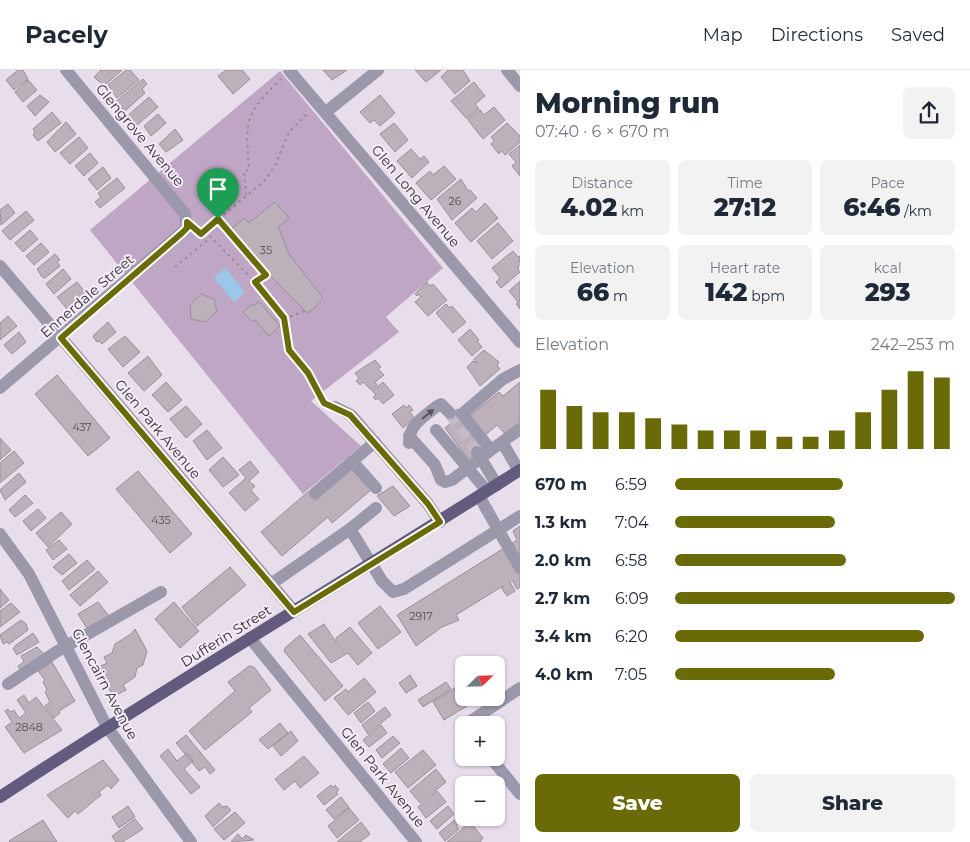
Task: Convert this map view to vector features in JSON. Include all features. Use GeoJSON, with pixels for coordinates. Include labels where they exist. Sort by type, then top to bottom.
{"type":"FeatureCollection","features":[{"type":"Feature","properties":{"kind":"main road","name":"Dufferin Street"},"geometry":{"type":"LineString","coordinates":[[0,797],[107,727],[440,522],[519,470]]}},
{"type":"Feature","properties":{"kind":"street","name":"Glengrove Avenue"},"geometry":{"type":"LineString","coordinates":[[66,70],[178,204],[185,214],[187,222]]}},
{"type":"Feature","properties":{"kind":"street","name":"Glen Long Avenue"},"geometry":{"type":"LineString","coordinates":[[289,70],[520,342]]}},
{"type":"Feature","properties":{"kind":"street"},"geometry":{"type":"LineString","coordinates":[[322,108],[378,70]]}},
{"type":"Feature","properties":{"kind":"street"},"geometry":{"type":"LineString","coordinates":[[507,70],[520,86]]}},
{"type":"Feature","properties":{"kind":"street","name":"Ennerdale Street"},"geometry":{"type":"LineString","coordinates":[[0,388],[182,233],[187,228],[187,222]]}},
{"type":"Feature","properties":{"kind":"street","name":"Glen Park Avenue"},"geometry":{"type":"LineString","coordinates":[[0,266],[294,612]]}},
{"type":"Feature","properties":{"kind":"street"},"geometry":{"type":"LineString","coordinates":[[491,450],[462,414],[503,379],[520,370]]}},
{"type":"Feature","properties":{"kind":"street"},"geometry":{"type":"LineString","coordinates":[[450,413],[441,404],[437,406],[412,427],[408,436],[435,465],[441,480],[449,482],[479,456],[491,450],[520,429]]}},
{"type":"Feature","properties":{"kind":"street"},"geometry":{"type":"LineString","coordinates":[[335,407],[350,415],[375,442],[428,504],[440,522]]}},
{"type":"Feature","properties":{"kind":"street"},"geometry":{"type":"LineString","coordinates":[[436,430],[488,491]]}},
{"type":"Feature","properties":{"kind":"street"},"geometry":{"type":"LineString","coordinates":[[315,492],[375,442]]}},
{"type":"Feature","properties":{"kind":"street"},"geometry":{"type":"LineString","coordinates":[[502,442],[519,470]]}},
{"type":"Feature","properties":{"kind":"street"},"geometry":{"type":"LineString","coordinates":[[479,456],[499,528],[520,568]]}},
{"type":"Feature","properties":{"kind":"street"},"geometry":{"type":"LineString","coordinates":[[352,462],[376,488]]}},
{"type":"Feature","properties":{"kind":"street"},"geometry":{"type":"LineString","coordinates":[[271,584],[350,529],[376,508]]}},
{"type":"Feature","properties":{"kind":"street"},"geometry":{"type":"LineString","coordinates":[[350,529],[388,589],[398,591],[520,516]]}},
{"type":"Feature","properties":{"kind":"street","name":"Glencairn Avenue"},"geometry":{"type":"LineString","coordinates":[[0,534],[22,562],[68,647],[107,727],[191,842]]}},
{"type":"Feature","properties":{"kind":"street"},"geometry":{"type":"LineString","coordinates":[[8,684],[161,592]]}},
{"type":"Feature","properties":{"kind":"street","name":"Glen Park Avenue"},"geometry":{"type":"LineString","coordinates":[[250,638],[416,842]]}},
{"type":"Feature","properties":{"kind":"street"},"geometry":{"type":"LineString","coordinates":[[478,716],[520,688]]}},
{"type":"Feature","properties":{"kind":"street"},"geometry":{"type":"LineString","coordinates":[[497,766],[520,794]]}},
{"type":"Feature","properties":{"kind":"path"},"geometry":{"type":"LineString","coordinates":[[246,195],[244,171],[249,170],[247,129],[250,114],[255,105],[289,70]]}},
{"type":"Feature","properties":{"kind":"path"},"geometry":{"type":"LineString","coordinates":[[187,222],[198,233],[205,231],[270,174],[288,132],[322,108]]}},
{"type":"Feature","properties":{"kind":"path"},"geometry":{"type":"LineString","coordinates":[[218,219],[266,275]]}},
{"type":"Feature","properties":{"kind":"path"},"geometry":{"type":"LineString","coordinates":[[205,231],[255,282],[284,318],[289,350],[308,373],[324,403],[335,407]]}},
{"type":"Feature","properties":{"kind":"path"},"geometry":{"type":"LineString","coordinates":[[175,267],[210,238]]}},
{"type":"Feature","properties":{"kind":"path"},"geometry":{"type":"LineString","coordinates":[[255,282],[269,273]]}},
{"type":"Feature","properties":{"kind":"path"},"geometry":{"type":"LineString","coordinates":[[284,318],[305,311]]}},
{"type":"Feature","properties":{"kind":"shaded area"},"geometry":{"type":"Polygon","coordinates":[[[280,71],[443,268],[386,317],[399,332],[311,401],[361,446],[303,494],[90,230],[280,71]]]}},
{"type":"Feature","properties":{"kind":"water"},"geometry":{"type":"Polygon","coordinates":[[[225,268],[245,292],[234,302],[214,278],[225,268]]]}},
{"type":"Feature","properties":{"kind":"building"},"geometry":{"type":"Polygon","coordinates":[[[18,70],[23,70],[28,79],[14,90],[6,80],[18,70]]]}},
{"type":"Feature","properties":{"kind":"building"},"geometry":{"type":"Polygon","coordinates":[[[101,70],[122,70],[104,86],[94,77],[101,70]]]}},
{"type":"Feature","properties":{"kind":"building"},"geometry":{"type":"Polygon","coordinates":[[[126,70],[130,70],[139,80],[117,98],[108,85],[126,70]]]}},
{"type":"Feature","properties":{"kind":"building"},"geometry":{"type":"Polygon","coordinates":[[[226,70],[242,70],[250,79],[233,94],[218,76],[226,70]]]}},
{"type":"Feature","properties":{"kind":"building"},"geometry":{"type":"Polygon","coordinates":[[[323,70],[347,70],[332,80],[323,70]]]}},
{"type":"Feature","properties":{"kind":"building"},"geometry":{"type":"Polygon","coordinates":[[[415,70],[441,70],[426,82],[415,70]]]}},
{"type":"Feature","properties":{"kind":"building"},"geometry":{"type":"Polygon","coordinates":[[[448,70],[463,70],[470,81],[455,94],[441,77],[448,70]]]}},
{"type":"Feature","properties":{"kind":"building"},"geometry":{"type":"Polygon","coordinates":[[[143,79],[147,84],[142,89],[145,93],[125,111],[123,108],[120,110],[114,103],[143,79]]]}},
{"type":"Feature","properties":{"kind":"building"},"geometry":{"type":"Polygon","coordinates":[[[28,80],[37,90],[23,102],[15,92],[28,80]]]}},
{"type":"Feature","properties":{"kind":"building"},"geometry":{"type":"Polygon","coordinates":[[[474,82],[485,96],[475,104],[479,109],[467,119],[451,101],[474,82]]]}},
{"type":"Feature","properties":{"kind":"building"},"geometry":{"type":"Polygon","coordinates":[[[40,95],[49,102],[35,116],[27,106],[40,95]]]}},
{"type":"Feature","properties":{"kind":"building"},"geometry":{"type":"Polygon","coordinates":[[[380,95],[395,113],[380,126],[374,120],[370,123],[360,112],[380,95]]]}},
{"type":"Feature","properties":{"kind":"building"},"geometry":{"type":"Polygon","coordinates":[[[149,97],[158,107],[135,127],[126,117],[149,97]]]}},
{"type":"Feature","properties":{"kind":"building"},"geometry":{"type":"Polygon","coordinates":[[[494,107],[505,120],[483,139],[468,120],[480,110],[484,115],[494,107]]]}},
{"type":"Feature","properties":{"kind":"building"},"geometry":{"type":"Polygon","coordinates":[[[52,112],[61,123],[38,141],[33,135],[35,132],[33,129],[52,112]]]}},
{"type":"Feature","properties":{"kind":"building"},"geometry":{"type":"Polygon","coordinates":[[[158,114],[166,123],[151,136],[144,126],[158,114]]]}},
{"type":"Feature","properties":{"kind":"building"},"geometry":{"type":"Polygon","coordinates":[[[66,122],[71,127],[69,129],[72,129],[76,134],[55,152],[47,142],[66,122]]]}},
{"type":"Feature","properties":{"kind":"building"},"geometry":{"type":"Polygon","coordinates":[[[394,123],[408,140],[395,152],[380,134],[394,123]]]}},
{"type":"Feature","properties":{"kind":"building"},"geometry":{"type":"Polygon","coordinates":[[[507,123],[520,136],[520,142],[505,155],[502,151],[499,154],[491,144],[494,141],[491,137],[507,123]]]}},
{"type":"Feature","properties":{"kind":"building"},"geometry":{"type":"Polygon","coordinates":[[[175,129],[183,140],[166,152],[159,144],[175,129]]]}},
{"type":"Feature","properties":{"kind":"building"},"geometry":{"type":"Polygon","coordinates":[[[79,137],[88,148],[70,164],[60,153],[79,137]]]}},
{"type":"Feature","properties":{"kind":"building"},"geometry":{"type":"Polygon","coordinates":[[[520,145],[520,176],[512,166],[516,162],[509,154],[520,145]]]}},
{"type":"Feature","properties":{"kind":"building"},"geometry":{"type":"Polygon","coordinates":[[[411,149],[420,159],[424,156],[429,162],[412,178],[397,161],[411,149]]]}},
{"type":"Feature","properties":{"kind":"building"},"geometry":{"type":"Polygon","coordinates":[[[90,153],[98,163],[84,176],[75,166],[90,153]]]}},
{"type":"Feature","properties":{"kind":"building"},"geometry":{"type":"Polygon","coordinates":[[[444,166],[456,179],[431,200],[416,183],[430,171],[433,175],[444,166]]]}},
{"type":"Feature","properties":{"kind":"building"},"geometry":{"type":"Polygon","coordinates":[[[103,167],[111,178],[97,190],[88,179],[103,167]]]}},
{"type":"Feature","properties":{"kind":"building"},"geometry":{"type":"Polygon","coordinates":[[[117,178],[125,188],[100,208],[95,202],[101,197],[98,193],[117,178]]]}},
{"type":"Feature","properties":{"kind":"building"},"geometry":{"type":"Polygon","coordinates":[[[461,179],[468,191],[470,190],[477,198],[452,220],[437,199],[461,179]]]}},
{"type":"Feature","properties":{"kind":"building"},"geometry":{"type":"Polygon","coordinates":[[[275,202],[289,218],[278,227],[289,254],[323,298],[318,305],[307,313],[258,263],[232,228],[245,218],[249,223],[275,202]]]}},
{"type":"Feature","properties":{"kind":"building"},"geometry":{"type":"Polygon","coordinates":[[[485,203],[498,218],[471,242],[455,223],[472,208],[476,212],[485,203]]]}},
{"type":"Feature","properties":{"kind":"building"},"geometry":{"type":"Polygon","coordinates":[[[8,204],[15,213],[1,225],[0,210],[8,204]]]}},
{"type":"Feature","properties":{"kind":"building"},"geometry":{"type":"Polygon","coordinates":[[[26,211],[34,220],[10,240],[2,231],[26,211]]]}},
{"type":"Feature","properties":{"kind":"building"},"geometry":{"type":"Polygon","coordinates":[[[498,223],[513,241],[492,259],[477,241],[498,223]]]}},
{"type":"Feature","properties":{"kind":"building"},"geometry":{"type":"Polygon","coordinates":[[[30,230],[38,239],[23,252],[15,243],[30,230]]]}},
{"type":"Feature","properties":{"kind":"building"},"geometry":{"type":"Polygon","coordinates":[[[41,243],[49,252],[34,265],[26,256],[41,243]]]}},
{"type":"Feature","properties":{"kind":"building"},"geometry":{"type":"Polygon","coordinates":[[[513,251],[518,257],[520,256],[518,270],[520,272],[501,288],[496,282],[500,278],[492,268],[513,251]]]}},
{"type":"Feature","properties":{"kind":"building"},"geometry":{"type":"Polygon","coordinates":[[[55,254],[60,260],[57,262],[60,266],[45,278],[42,277],[37,269],[55,254]]]}},
{"type":"Feature","properties":{"kind":"building"},"geometry":{"type":"Polygon","coordinates":[[[63,269],[71,279],[54,294],[46,284],[63,269]]]}},
{"type":"Feature","properties":{"kind":"building"},"geometry":{"type":"Polygon","coordinates":[[[520,281],[520,309],[516,304],[518,302],[509,291],[520,281]]]}},
{"type":"Feature","properties":{"kind":"building"},"geometry":{"type":"Polygon","coordinates":[[[77,282],[86,293],[67,309],[57,297],[77,282]]]}},
{"type":"Feature","properties":{"kind":"building"},"geometry":{"type":"Polygon","coordinates":[[[427,282],[430,286],[433,284],[447,300],[428,316],[415,302],[421,297],[419,294],[417,296],[415,294],[427,282]]]}},
{"type":"Feature","properties":{"kind":"building"},"geometry":{"type":"Polygon","coordinates":[[[201,294],[214,299],[217,311],[205,322],[191,319],[190,305],[201,294]]]}},
{"type":"Feature","properties":{"kind":"building"},"geometry":{"type":"Polygon","coordinates":[[[259,302],[280,326],[269,336],[255,320],[252,322],[243,312],[252,304],[254,306],[259,302]]]}},
{"type":"Feature","properties":{"kind":"building"},"geometry":{"type":"Polygon","coordinates":[[[446,304],[450,308],[452,306],[466,322],[453,333],[436,313],[446,304]]]}},
{"type":"Feature","properties":{"kind":"building"},"geometry":{"type":"Polygon","coordinates":[[[8,316],[17,326],[0,340],[0,323],[8,316]]]}},
{"type":"Feature","properties":{"kind":"building"},"geometry":{"type":"Polygon","coordinates":[[[108,322],[116,332],[102,344],[99,341],[97,342],[93,337],[94,335],[108,322]]]}},
{"type":"Feature","properties":{"kind":"building"},"geometry":{"type":"Polygon","coordinates":[[[470,329],[482,347],[472,356],[458,340],[470,329]]]}},
{"type":"Feature","properties":{"kind":"building"},"geometry":{"type":"Polygon","coordinates":[[[19,332],[26,342],[12,354],[4,345],[19,332]]]}},
{"type":"Feature","properties":{"kind":"building"},"geometry":{"type":"Polygon","coordinates":[[[125,336],[140,352],[123,367],[108,349],[125,336]]]}},
{"type":"Feature","properties":{"kind":"building"},"geometry":{"type":"Polygon","coordinates":[[[484,350],[499,362],[497,365],[500,369],[480,386],[467,367],[473,361],[477,363],[474,359],[484,350]]]}},
{"type":"Feature","properties":{"kind":"building"},"geometry":{"type":"Polygon","coordinates":[[[148,356],[162,375],[144,391],[128,373],[148,356]]]}},
{"type":"Feature","properties":{"kind":"building"},"geometry":{"type":"Polygon","coordinates":[[[375,360],[381,367],[378,369],[384,375],[375,382],[377,385],[371,390],[363,382],[360,385],[356,381],[359,378],[355,373],[375,360]]]}},
{"type":"Feature","properties":{"kind":"building"},"geometry":{"type":"Polygon","coordinates":[[[57,375],[110,438],[88,456],[35,394],[57,375]]]}},
{"type":"Feature","properties":{"kind":"building"},"geometry":{"type":"Polygon","coordinates":[[[166,382],[182,400],[168,412],[152,395],[166,382]]]}},
{"type":"Feature","properties":{"kind":"building"},"geometry":{"type":"Polygon","coordinates":[[[383,382],[394,395],[383,404],[378,398],[376,400],[373,397],[376,395],[372,391],[383,382]]]}},
{"type":"Feature","properties":{"kind":"building"},"geometry":{"type":"Polygon","coordinates":[[[520,382],[520,424],[506,435],[497,425],[482,438],[466,419],[499,392],[503,396],[520,382]]]}},
{"type":"Feature","properties":{"kind":"building"},"geometry":{"type":"Polygon","coordinates":[[[404,405],[406,408],[409,405],[413,410],[410,412],[414,418],[403,428],[392,414],[404,405]]]}},
{"type":"Feature","properties":{"kind":"building"},"geometry":{"type":"Polygon","coordinates":[[[186,406],[202,424],[186,438],[170,419],[186,406]]]}},
{"type":"Feature","properties":{"kind":"building"},"geometry":{"type":"Polygon","coordinates":[[[457,409],[482,442],[476,446],[479,450],[468,459],[445,428],[451,423],[446,417],[457,409]]]}},
{"type":"Feature","properties":{"kind":"building"},"geometry":{"type":"Polygon","coordinates":[[[207,430],[222,448],[207,460],[193,441],[207,430]]]}},
{"type":"Feature","properties":{"kind":"building"},"geometry":{"type":"Polygon","coordinates":[[[0,438],[11,450],[0,460],[0,438]]]}},
{"type":"Feature","properties":{"kind":"building"},"geometry":{"type":"Polygon","coordinates":[[[14,451],[24,463],[0,483],[0,463],[14,451]]]}},
{"type":"Feature","properties":{"kind":"building"},"geometry":{"type":"Polygon","coordinates":[[[223,457],[239,475],[223,487],[209,470],[223,457]]]}},
{"type":"Feature","properties":{"kind":"building"},"geometry":{"type":"Polygon","coordinates":[[[250,461],[259,472],[249,481],[255,486],[251,490],[259,499],[245,511],[229,493],[246,478],[239,470],[250,461]]]}},
{"type":"Feature","properties":{"kind":"building"},"geometry":{"type":"Polygon","coordinates":[[[352,469],[371,490],[332,523],[328,517],[282,556],[261,532],[309,491],[316,500],[352,469]]]}},
{"type":"Feature","properties":{"kind":"building"},"geometry":{"type":"Polygon","coordinates":[[[138,471],[192,534],[170,553],[116,489],[138,471]]]}},
{"type":"Feature","properties":{"kind":"building"},"geometry":{"type":"Polygon","coordinates":[[[19,473],[26,482],[5,500],[0,490],[19,473]]]}},
{"type":"Feature","properties":{"kind":"building"},"geometry":{"type":"Polygon","coordinates":[[[393,486],[410,506],[394,516],[377,496],[393,486]]]}},
{"type":"Feature","properties":{"kind":"building"},"geometry":{"type":"Polygon","coordinates":[[[25,495],[33,503],[15,517],[9,510],[25,495]]]}},
{"type":"Feature","properties":{"kind":"building"},"geometry":{"type":"Polygon","coordinates":[[[38,509],[46,518],[31,531],[23,521],[38,509]]]}},
{"type":"Feature","properties":{"kind":"building"},"geometry":{"type":"Polygon","coordinates":[[[61,512],[72,524],[48,547],[36,533],[61,512]]]}},
{"type":"Feature","properties":{"kind":"building"},"geometry":{"type":"Polygon","coordinates":[[[520,526],[520,566],[508,546],[517,540],[513,531],[520,526]]]}},
{"type":"Feature","properties":{"kind":"building"},"geometry":{"type":"Polygon","coordinates":[[[59,540],[67,549],[53,560],[46,550],[59,540]]]}},
{"type":"Feature","properties":{"kind":"building"},"geometry":{"type":"Polygon","coordinates":[[[504,548],[520,572],[520,587],[517,589],[512,580],[510,582],[515,591],[507,596],[502,589],[503,586],[456,615],[459,620],[442,627],[416,646],[397,615],[504,548]]]}},
{"type":"Feature","properties":{"kind":"building"},"geometry":{"type":"Polygon","coordinates":[[[69,554],[77,563],[62,575],[53,567],[69,554]]]}},
{"type":"Feature","properties":{"kind":"building"},"geometry":{"type":"Polygon","coordinates":[[[87,560],[95,569],[69,590],[62,581],[87,560]]]}},
{"type":"Feature","properties":{"kind":"building"},"geometry":{"type":"Polygon","coordinates":[[[230,567],[246,585],[197,626],[182,607],[230,567]]]}},
{"type":"Feature","properties":{"kind":"building"},"geometry":{"type":"Polygon","coordinates":[[[98,571],[108,582],[80,606],[70,595],[98,571]]]}},
{"type":"Feature","properties":{"kind":"building"},"geometry":{"type":"Polygon","coordinates":[[[0,589],[9,600],[0,608],[0,589]]]}},
{"type":"Feature","properties":{"kind":"building"},"geometry":{"type":"Polygon","coordinates":[[[98,602],[110,617],[88,630],[78,614],[98,602]]]}},
{"type":"Feature","properties":{"kind":"building"},"geometry":{"type":"Polygon","coordinates":[[[174,602],[199,631],[180,648],[155,619],[174,602]]]}},
{"type":"Feature","properties":{"kind":"building"},"geometry":{"type":"Polygon","coordinates":[[[11,603],[20,612],[0,627],[0,611],[11,603]]]}},
{"type":"Feature","properties":{"kind":"building"},"geometry":{"type":"Polygon","coordinates":[[[380,606],[401,632],[378,649],[358,623],[380,606]]]}},
{"type":"Feature","properties":{"kind":"building"},"geometry":{"type":"Polygon","coordinates":[[[21,620],[26,624],[28,630],[9,644],[7,642],[3,644],[0,635],[21,620]]]}},
{"type":"Feature","properties":{"kind":"building"},"geometry":{"type":"Polygon","coordinates":[[[324,624],[336,642],[336,638],[350,627],[372,653],[358,665],[348,653],[331,663],[308,634],[324,624]]]}},
{"type":"Feature","properties":{"kind":"building"},"geometry":{"type":"Polygon","coordinates":[[[135,629],[147,651],[143,665],[137,668],[135,677],[123,685],[126,690],[113,697],[99,667],[107,663],[104,657],[112,653],[115,644],[131,634],[135,629]]]}},
{"type":"Feature","properties":{"kind":"building"},"geometry":{"type":"Polygon","coordinates":[[[33,633],[39,642],[17,655],[13,649],[33,633]]]}},
{"type":"Feature","properties":{"kind":"building"},"geometry":{"type":"Polygon","coordinates":[[[300,635],[343,686],[325,701],[284,651],[300,635]]]}},
{"type":"Feature","properties":{"kind":"building"},"geometry":{"type":"Polygon","coordinates":[[[37,647],[46,656],[21,671],[18,666],[24,662],[21,656],[37,647]]]}},
{"type":"Feature","properties":{"kind":"building"},"geometry":{"type":"Polygon","coordinates":[[[52,662],[75,701],[59,711],[60,713],[54,718],[45,706],[50,702],[45,692],[47,690],[43,682],[45,680],[38,671],[52,662]]]}},
{"type":"Feature","properties":{"kind":"building"},"geometry":{"type":"Polygon","coordinates":[[[249,666],[254,667],[271,690],[249,708],[252,712],[205,750],[189,731],[235,691],[228,682],[249,666]]]}},
{"type":"Feature","properties":{"kind":"building"},"geometry":{"type":"Polygon","coordinates":[[[410,675],[417,686],[406,693],[399,683],[410,675]]]}},
{"type":"Feature","properties":{"kind":"building"},"geometry":{"type":"Polygon","coordinates":[[[364,678],[376,692],[348,715],[334,698],[346,689],[348,692],[364,678]]]}},
{"type":"Feature","properties":{"kind":"building"},"geometry":{"type":"Polygon","coordinates":[[[446,682],[451,689],[423,707],[418,700],[446,682]]]}},
{"type":"Feature","properties":{"kind":"building"},"geometry":{"type":"Polygon","coordinates":[[[455,688],[455,706],[467,706],[444,720],[433,702],[455,688]]]}},
{"type":"Feature","properties":{"kind":"building"},"geometry":{"type":"Polygon","coordinates":[[[24,695],[29,703],[36,697],[62,730],[24,753],[5,727],[12,722],[5,711],[8,709],[11,712],[14,710],[19,718],[26,713],[17,700],[24,695]]]}},
{"type":"Feature","properties":{"kind":"building"},"geometry":{"type":"Polygon","coordinates":[[[368,702],[375,711],[361,723],[354,713],[368,702]]]}},
{"type":"Feature","properties":{"kind":"building"},"geometry":{"type":"Polygon","coordinates":[[[385,707],[391,715],[368,734],[362,725],[385,707]]]}},
{"type":"Feature","properties":{"kind":"building"},"geometry":{"type":"Polygon","coordinates":[[[280,723],[288,733],[268,749],[259,740],[280,723]]]}},
{"type":"Feature","properties":{"kind":"building"},"geometry":{"type":"Polygon","coordinates":[[[381,725],[387,733],[369,747],[363,740],[381,725]]]}},
{"type":"Feature","properties":{"kind":"building"},"geometry":{"type":"Polygon","coordinates":[[[291,731],[298,741],[281,756],[273,746],[291,731]]]}},
{"type":"Feature","properties":{"kind":"building"},"geometry":{"type":"Polygon","coordinates":[[[186,735],[215,770],[210,774],[205,767],[199,771],[176,743],[186,735]]]}},
{"type":"Feature","properties":{"kind":"building"},"geometry":{"type":"Polygon","coordinates":[[[393,736],[400,743],[382,758],[376,750],[393,736]]]}},
{"type":"Feature","properties":{"kind":"building"},"geometry":{"type":"Polygon","coordinates":[[[401,748],[409,758],[391,773],[383,764],[401,748]]]}},
{"type":"Feature","properties":{"kind":"building"},"geometry":{"type":"Polygon","coordinates":[[[168,749],[177,761],[187,753],[193,761],[184,769],[200,787],[191,794],[160,756],[168,749]]]}},
{"type":"Feature","properties":{"kind":"building"},"geometry":{"type":"Polygon","coordinates":[[[423,750],[436,765],[408,788],[395,772],[423,750]]]}},
{"type":"Feature","properties":{"kind":"building"},"geometry":{"type":"Polygon","coordinates":[[[304,756],[319,773],[300,788],[295,781],[284,790],[275,779],[304,756]]]}},
{"type":"Feature","properties":{"kind":"building"},"geometry":{"type":"Polygon","coordinates":[[[103,760],[119,780],[111,789],[108,785],[99,792],[101,795],[78,814],[75,811],[68,818],[47,795],[103,760]]]}},
{"type":"Feature","properties":{"kind":"building"},"geometry":{"type":"Polygon","coordinates":[[[436,769],[446,782],[420,803],[410,791],[436,769]]]}},
{"type":"Feature","properties":{"kind":"building"},"geometry":{"type":"Polygon","coordinates":[[[331,785],[333,788],[335,785],[339,790],[336,792],[338,794],[324,805],[317,796],[331,785]]]}},
{"type":"Feature","properties":{"kind":"building"},"geometry":{"type":"Polygon","coordinates":[[[437,791],[446,802],[426,818],[418,807],[437,791]]]}},
{"type":"Feature","properties":{"kind":"building"},"geometry":{"type":"Polygon","coordinates":[[[341,797],[349,807],[334,819],[326,810],[341,797]]]}},
{"type":"Feature","properties":{"kind":"building"},"geometry":{"type":"Polygon","coordinates":[[[219,803],[222,807],[227,806],[231,810],[213,827],[205,816],[219,803]]]}},
{"type":"Feature","properties":{"kind":"building"},"geometry":{"type":"Polygon","coordinates":[[[128,806],[135,817],[119,828],[112,817],[128,806]]]}},
{"type":"Feature","properties":{"kind":"building"},"geometry":{"type":"Polygon","coordinates":[[[448,806],[454,814],[437,829],[430,821],[448,806]]]}},
{"type":"Feature","properties":{"kind":"building"},"geometry":{"type":"Polygon","coordinates":[[[349,808],[359,820],[337,838],[328,826],[349,808]]]}},
{"type":"Feature","properties":{"kind":"building"},"geometry":{"type":"Polygon","coordinates":[[[235,812],[245,823],[224,840],[214,829],[235,812]]]}},
{"type":"Feature","properties":{"kind":"building"},"geometry":{"type":"Polygon","coordinates":[[[135,819],[143,829],[122,842],[116,842],[112,836],[135,819]]]}},
{"type":"Feature","properties":{"kind":"building"},"geometry":{"type":"Polygon","coordinates":[[[43,820],[57,842],[9,841],[43,820]]]}},
{"type":"Feature","properties":{"kind":"building"},"geometry":{"type":"Polygon","coordinates":[[[455,820],[455,826],[459,829],[445,841],[439,833],[455,820]]]}},
{"type":"Feature","properties":{"kind":"building"},"geometry":{"type":"Polygon","coordinates":[[[361,822],[370,834],[360,842],[337,842],[361,822]]]}},
{"type":"Feature","properties":{"kind":"building"},"geometry":{"type":"Polygon","coordinates":[[[465,826],[473,826],[483,838],[480,842],[447,842],[465,826]]]}},
{"type":"Feature","properties":{"kind":"building"},"geometry":{"type":"Polygon","coordinates":[[[238,834],[242,839],[246,835],[254,840],[231,842],[238,834]]]}},
{"type":"Feature","properties":{"kind":"tunnel"},"geometry":{"type":"LineString","coordinates":[[450,413],[477,452]]}},
{"type":"Feature","properties":{"kind":"route"},"geometry":{"type":"LineString","coordinates":[[218,219],[266,275],[255,282],[284,318],[289,350],[308,373],[324,403],[350,415],[428,504],[440,522],[294,612],[61,338],[182,233],[187,228],[187,222],[201,234],[218,219]]}}]}
